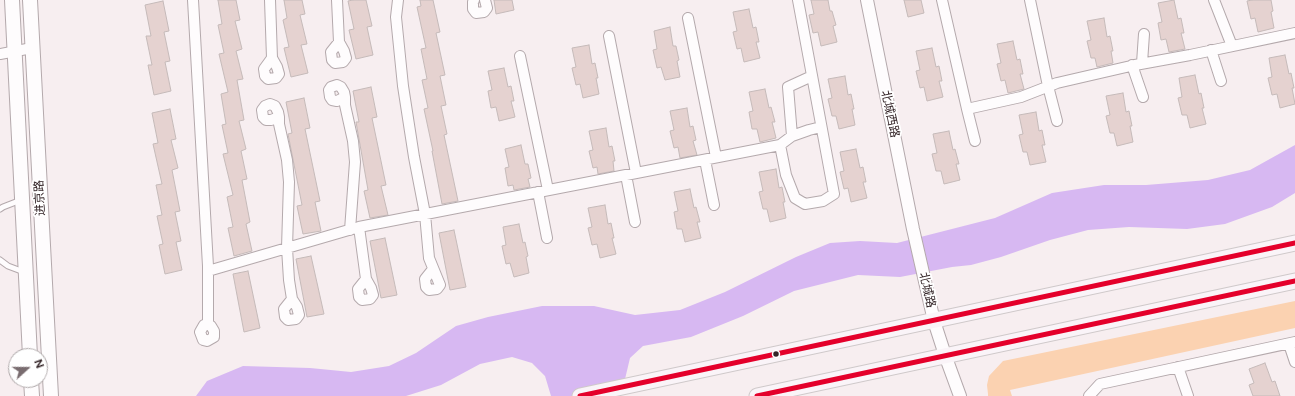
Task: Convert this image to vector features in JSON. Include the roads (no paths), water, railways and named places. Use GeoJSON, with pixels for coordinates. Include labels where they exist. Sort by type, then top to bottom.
{"type":"FeatureCollection","features":[{"type":"Feature","properties":{"kind":"main road","name":"进京路"},"geometry":{"type":"LineString","coordinates":[[12,0],[30,348]]}},
{"type":"Feature","properties":{"kind":"main road","name":"进京路"},"geometry":{"type":"LineString","coordinates":[[30,0],[51,396]]}},
{"type":"Feature","properties":{"kind":"main road"},"geometry":{"type":"LineString","coordinates":[[580,396],[1295,243]]}},
{"type":"Feature","properties":{"kind":"main road"},"geometry":{"type":"LineString","coordinates":[[757,396],[1295,281]]}},
{"type":"Feature","properties":{"kind":"street"},"geometry":{"type":"LineString","coordinates":[[193,0],[208,271],[208,325]]}},
{"type":"Feature","properties":{"kind":"street"},"geometry":{"type":"LineString","coordinates":[[270,0],[272,58]]}},
{"type":"Feature","properties":{"kind":"street"},"geometry":{"type":"LineString","coordinates":[[337,0],[339,42]]}},
{"type":"Feature","properties":{"kind":"street"},"geometry":{"type":"LineString","coordinates":[[398,0],[396,17],[403,86],[414,157],[426,214],[429,258],[433,269]]}},
{"type":"Feature","properties":{"kind":"street"},"geometry":{"type":"LineString","coordinates":[[474,0],[473,9],[476,13],[484,12],[487,8],[485,0]]}},
{"type":"Feature","properties":{"kind":"street"},"geometry":{"type":"LineString","coordinates":[[780,145],[786,175],[795,198],[805,204],[823,201],[834,194],[798,0]]}},
{"type":"Feature","properties":{"kind":"street","name":"北城西路"},"geometry":{"type":"LineString","coordinates":[[867,0],[913,229]]}},
{"type":"Feature","properties":{"kind":"street"},"geometry":{"type":"LineString","coordinates":[[942,0],[974,141]]}},
{"type":"Feature","properties":{"kind":"street"},"geometry":{"type":"LineString","coordinates":[[1030,0],[1057,121]]}},
{"type":"Feature","properties":{"kind":"street"},"geometry":{"type":"LineString","coordinates":[[1214,0],[1232,46]]}},
{"type":"Feature","properties":{"kind":"street"},"geometry":{"type":"LineString","coordinates":[[688,18],[716,158]]}},
{"type":"Feature","properties":{"kind":"street"},"geometry":{"type":"LineString","coordinates":[[967,109],[1021,97],[1057,83],[1137,64],[1295,33]]}},
{"type":"Feature","properties":{"kind":"street"},"geometry":{"type":"LineString","coordinates":[[1143,97],[1137,64],[1144,34]]}},
{"type":"Feature","properties":{"kind":"street"},"geometry":{"type":"LineString","coordinates":[[609,36],[636,173]]}},
{"type":"Feature","properties":{"kind":"street"},"geometry":{"type":"LineString","coordinates":[[0,54],[32,48]]}},
{"type":"Feature","properties":{"kind":"street"},"geometry":{"type":"LineString","coordinates":[[1211,50],[1221,80]]}},
{"type":"Feature","properties":{"kind":"street"},"geometry":{"type":"LineString","coordinates":[[520,56],[543,191],[546,238]]}},
{"type":"Feature","properties":{"kind":"street"},"geometry":{"type":"LineString","coordinates":[[792,136],[788,87],[812,76]]}},
{"type":"Feature","properties":{"kind":"street"},"geometry":{"type":"LineString","coordinates":[[346,98],[345,105],[353,140],[355,162],[354,228],[366,279]]}},
{"type":"Feature","properties":{"kind":"street"},"geometry":{"type":"LineString","coordinates":[[279,117],[289,182],[287,248],[292,299]]}},
{"type":"Feature","properties":{"kind":"street"},"geometry":{"type":"LineString","coordinates":[[208,271],[354,228],[780,145],[792,136],[821,127]]}},
{"type":"Feature","properties":{"kind":"street"},"geometry":{"type":"LineString","coordinates":[[705,160],[714,205]]}},
{"type":"Feature","properties":{"kind":"street"},"geometry":{"type":"LineString","coordinates":[[626,175],[635,222]]}},
{"type":"Feature","properties":{"kind":"street","name":"北城路"},"geometry":{"type":"LineString","coordinates":[[913,229],[934,321],[960,396]]}},
{"type":"Feature","properties":{"kind":"street"},"geometry":{"type":"LineString","coordinates":[[1089,396],[1100,384],[1292,343],[1295,362]]}},
{"type":"Feature","properties":{"kind":"street"},"geometry":{"type":"LineString","coordinates":[[1178,367],[1188,396]]}},
{"type":"Feature","properties":{"kind":"lane"},"geometry":{"type":"LineString","coordinates":[[0,210],[3,207],[22,200]]}},
{"type":"Feature","properties":{"kind":"lane"},"geometry":{"type":"LineString","coordinates":[[0,260],[8,266],[26,273]]}},
{"type":"Feature","properties":{"kind":"lane"},"geometry":{"type":"LineString","coordinates":[[0,268],[8,266]]}}]}
